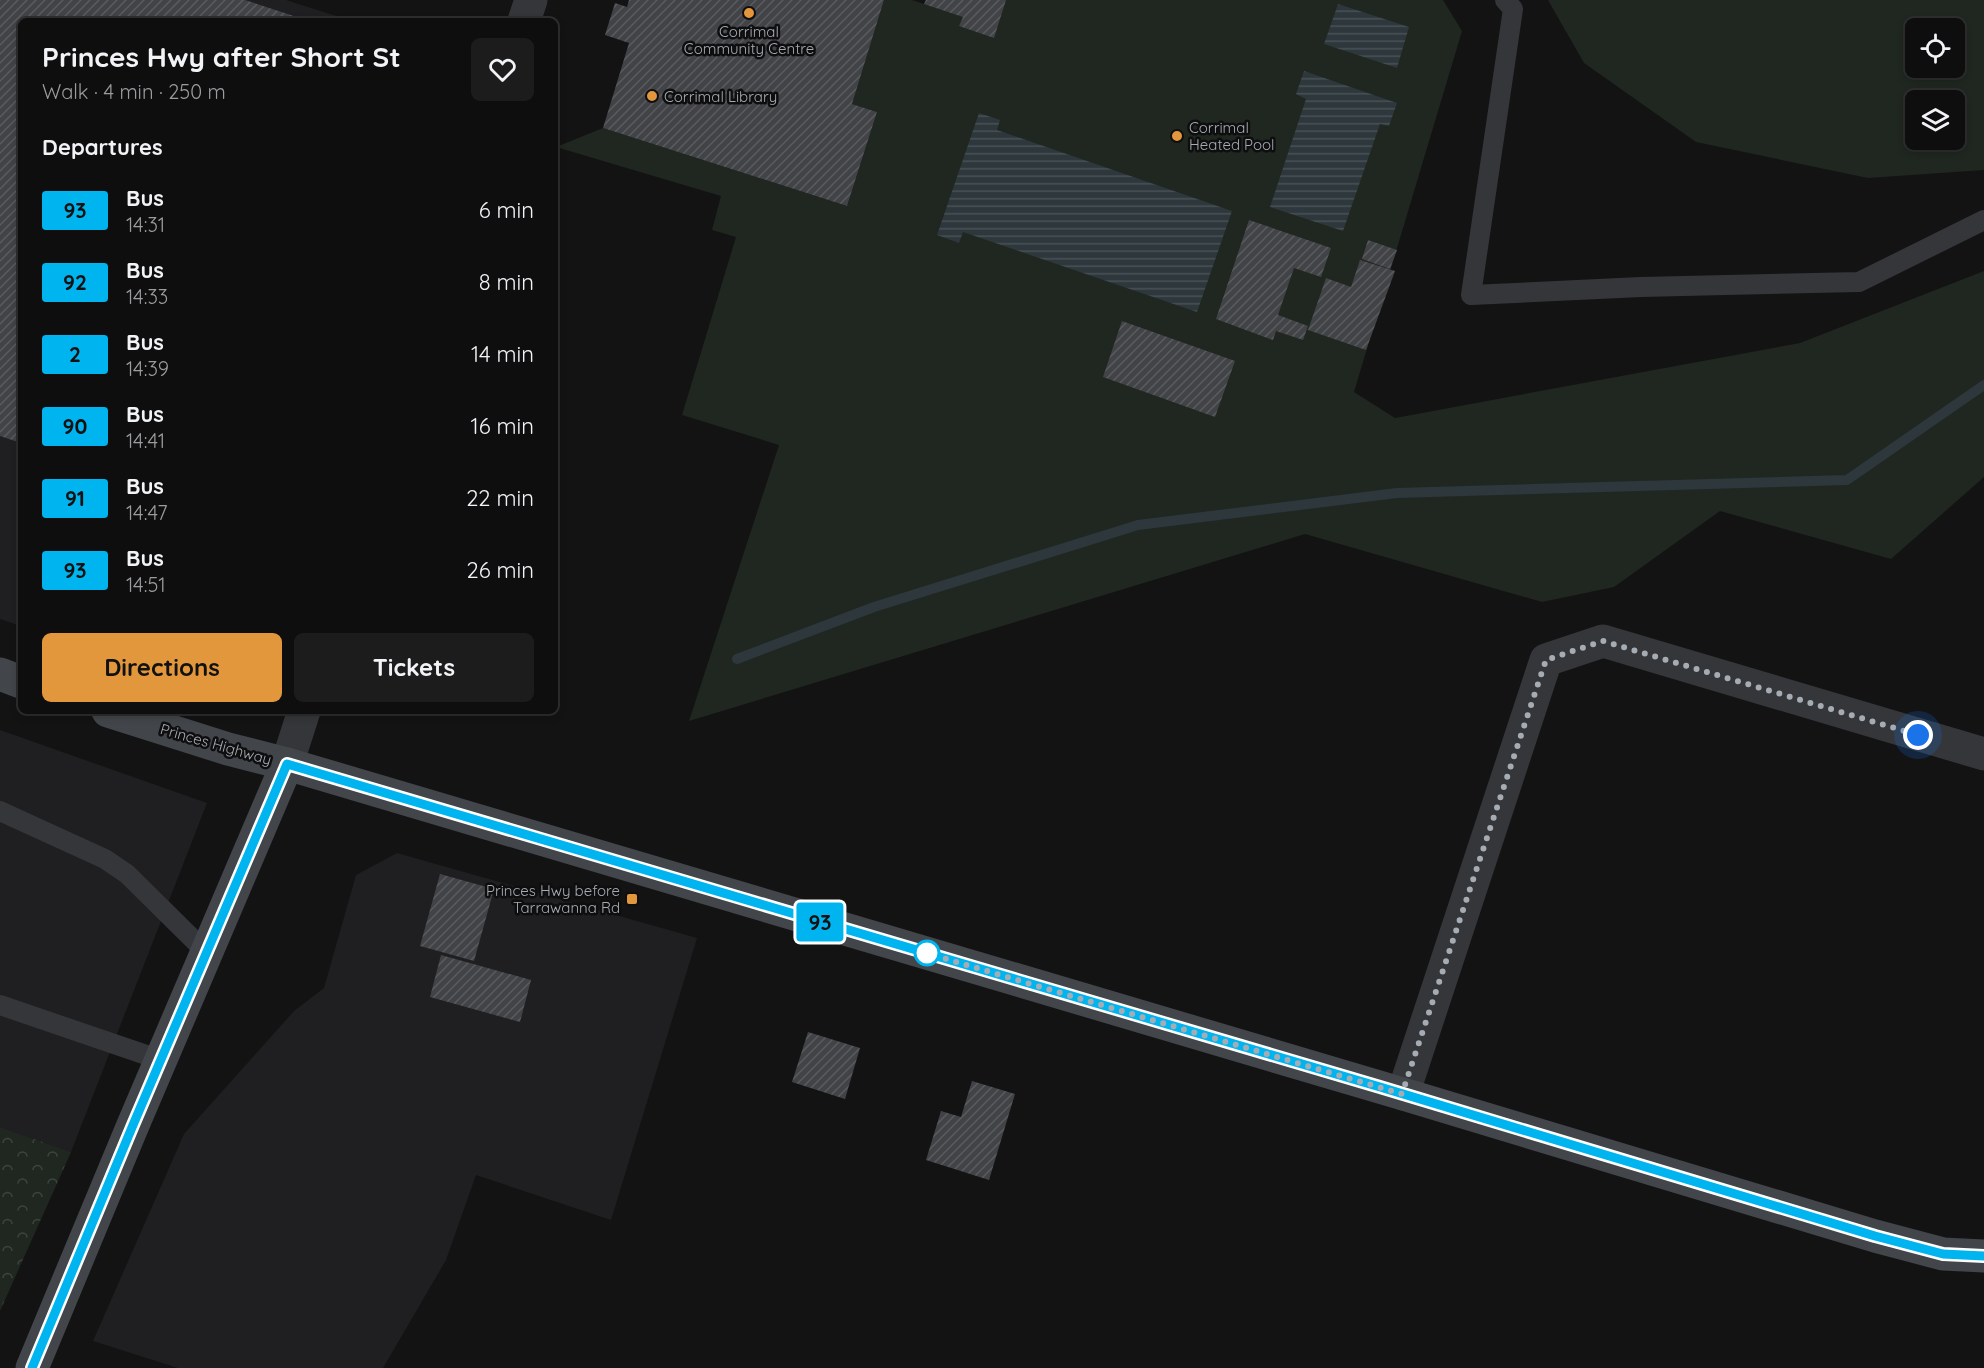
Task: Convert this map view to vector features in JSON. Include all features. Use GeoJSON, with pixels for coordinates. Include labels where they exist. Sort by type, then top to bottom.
{"type":"FeatureCollection","features":[{"type":"Feature","properties":{"kind":"main road"},"geometry":{"type":"LineString","coordinates":[[0,674],[18,681]]}},
{"type":"Feature","properties":{"kind":"main road","name":"Princes Highway"},"geometry":{"type":"LineString","coordinates":[[117,714],[228,749],[287,764],[1875,1236],[1943,1254],[1984,1256]]}},
{"type":"Feature","properties":{"kind":"main road"},"geometry":{"type":"LineString","coordinates":[[32,1368],[287,764]]}},
{"type":"Feature","properties":{"kind":"street"},"geometry":{"type":"LineString","coordinates":[[525,18],[531,0]]}},
{"type":"Feature","properties":{"kind":"street"},"geometry":{"type":"LineString","coordinates":[[1402,1094],[1546,660],[1603,641],[1984,754]]}},
{"type":"Feature","properties":{"kind":"street"},"geometry":{"type":"LineString","coordinates":[[287,764],[303,714]]}},
{"type":"Feature","properties":{"kind":"lane"},"geometry":{"type":"LineString","coordinates":[[1504,0],[1513,9],[1471,295],[1641,287],[1859,282],[1984,220]]}},
{"type":"Feature","properties":{"kind":"lane"},"geometry":{"type":"LineString","coordinates":[[0,811],[105,859],[128,874],[207,953]]}},
{"type":"Feature","properties":{"kind":"lane"},"geometry":{"type":"LineString","coordinates":[[0,1005],[162,1060]]}},
{"type":"Feature","properties":{"kind":"shaded area"},"geometry":{"type":"Polygon","coordinates":[[[0,0],[286,0],[343,18],[18,18],[18,625],[0,619],[0,0]]]}},
{"type":"Feature","properties":{"kind":"shaded area"},"geometry":{"type":"Polygon","coordinates":[[[1338,4],[1409,27],[1397,68],[1324,44],[1338,4]]]}},
{"type":"Feature","properties":{"kind":"shaded area"},"geometry":{"type":"Polygon","coordinates":[[[1304,71],[1397,103],[1389,126],[1380,124],[1343,231],[1270,207],[1306,99],[1296,94],[1304,71]]]}},
{"type":"Feature","properties":{"kind":"shaded area"},"geometry":{"type":"Polygon","coordinates":[[[979,113],[1000,120],[997,130],[1232,211],[1197,312],[963,232],[959,243],[937,235],[979,113]]]}},
{"type":"Feature","properties":{"kind":"shaded area"},"geometry":{"type":"Polygon","coordinates":[[[0,730],[207,803],[71,1152],[0,1127],[0,730]]]}},
{"type":"Feature","properties":{"kind":"shaded area"},"geometry":{"type":"Polygon","coordinates":[[[397,853],[697,938],[611,1220],[476,1175],[446,1260],[383,1368],[178,1368],[93,1341],[184,1134],[294,1011],[324,988],[356,875],[397,853]]]}},
{"type":"Feature","properties":{"kind":"green space"},"geometry":{"type":"Polygon","coordinates":[[[884,0],[912,0],[924,4],[926,0],[1443,0],[1462,31],[1354,392],[1395,418],[1800,343],[1984,271],[1984,477],[1891,559],[1720,511],[1614,587],[1542,602],[1305,534],[689,721],[779,445],[682,415],[736,237],[712,230],[721,196],[558,146],[603,128],[847,206],[877,112],[852,104],[884,0]]]}},
{"type":"Feature","properties":{"kind":"green space"},"geometry":{"type":"Polygon","coordinates":[[[1548,0],[1984,0],[1984,170],[1868,178],[1696,142],[1584,63],[1548,0]]]}},
{"type":"Feature","properties":{"kind":"green space"},"geometry":{"type":"Polygon","coordinates":[[[0,1127],[71,1152],[0,1311],[0,1127]]]}},
{"type":"Feature","properties":{"kind":"building"},"geometry":{"type":"Polygon","coordinates":[[[0,0],[245,0],[300,18],[18,18],[18,442],[0,436],[0,0]]]}},
{"type":"Feature","properties":{"kind":"building"},"geometry":{"type":"Polygon","coordinates":[[[629,0],[884,0],[852,104],[877,112],[847,206],[603,128],[629,43],[605,35],[615,3],[627,7],[629,0]]]}},
{"type":"Feature","properties":{"kind":"building"},"geometry":{"type":"Polygon","coordinates":[[[926,0],[1006,0],[994,38],[959,26],[963,17],[924,4],[926,0]]]}},
{"type":"Feature","properties":{"kind":"building"},"geometry":{"type":"Polygon","coordinates":[[[1249,220],[1331,248],[1321,277],[1294,268],[1278,315],[1308,326],[1303,340],[1276,331],[1273,340],[1216,319],[1249,220]]]}},
{"type":"Feature","properties":{"kind":"building"},"geometry":{"type":"Polygon","coordinates":[[[1368,240],[1397,250],[1390,269],[1362,259],[1368,240]]]}},
{"type":"Feature","properties":{"kind":"building"},"geometry":{"type":"Polygon","coordinates":[[[1360,260],[1395,271],[1366,350],[1308,330],[1326,278],[1351,287],[1360,260]]]}},
{"type":"Feature","properties":{"kind":"building"},"geometry":{"type":"Polygon","coordinates":[[[1122,321],[1235,361],[1215,417],[1103,377],[1122,321]]]}},
{"type":"Feature","properties":{"kind":"building"},"geometry":{"type":"Polygon","coordinates":[[[440,874],[494,889],[474,961],[420,946],[440,874]]]}},
{"type":"Feature","properties":{"kind":"building"},"geometry":{"type":"Polygon","coordinates":[[[441,955],[531,980],[520,1022],[430,997],[441,955]]]}},
{"type":"Feature","properties":{"kind":"building"},"geometry":{"type":"Polygon","coordinates":[[[808,1032],[860,1048],[845,1099],[792,1082],[808,1032]]]}},
{"type":"Feature","properties":{"kind":"building"},"geometry":{"type":"Polygon","coordinates":[[[972,1081],[1015,1094],[989,1180],[926,1160],[941,1111],[961,1117],[972,1081]]]}},
{"type":"Feature","properties":{"kind":"waterway"},"geometry":{"type":"LineString","coordinates":[[737,659],[874,607],[1138,525],[1397,493],[1847,480],[1984,385]]}},
{"type":"Feature","properties":{"kind":"bus line","name":"93"},"geometry":{"type":"LineString","coordinates":[[32,1368],[287,764],[1875,1236],[1943,1254],[1984,1256]]}},
{"type":"Feature","properties":{"kind":"place","name":"Corrimal Community Centre"},"geometry":{"type":"Point","coordinates":[749,13]}},
{"type":"Feature","properties":{"kind":"place","name":"Corrimal Library"},"geometry":{"type":"Point","coordinates":[652,96]}},
{"type":"Feature","properties":{"kind":"place","name":"Corrimal Heated Pool"},"geometry":{"type":"Point","coordinates":[1177,136]}},
{"type":"Feature","properties":{"kind":"place","name":"Princes Hwy before Tarrawanna Rd"},"geometry":{"type":"Point","coordinates":[632,899]}},
{"type":"Feature","properties":{"kind":"route"},"geometry":{"type":"LineString","coordinates":[[927,953],[1402,1094],[1546,660],[1603,641],[1918,735]]}}]}
